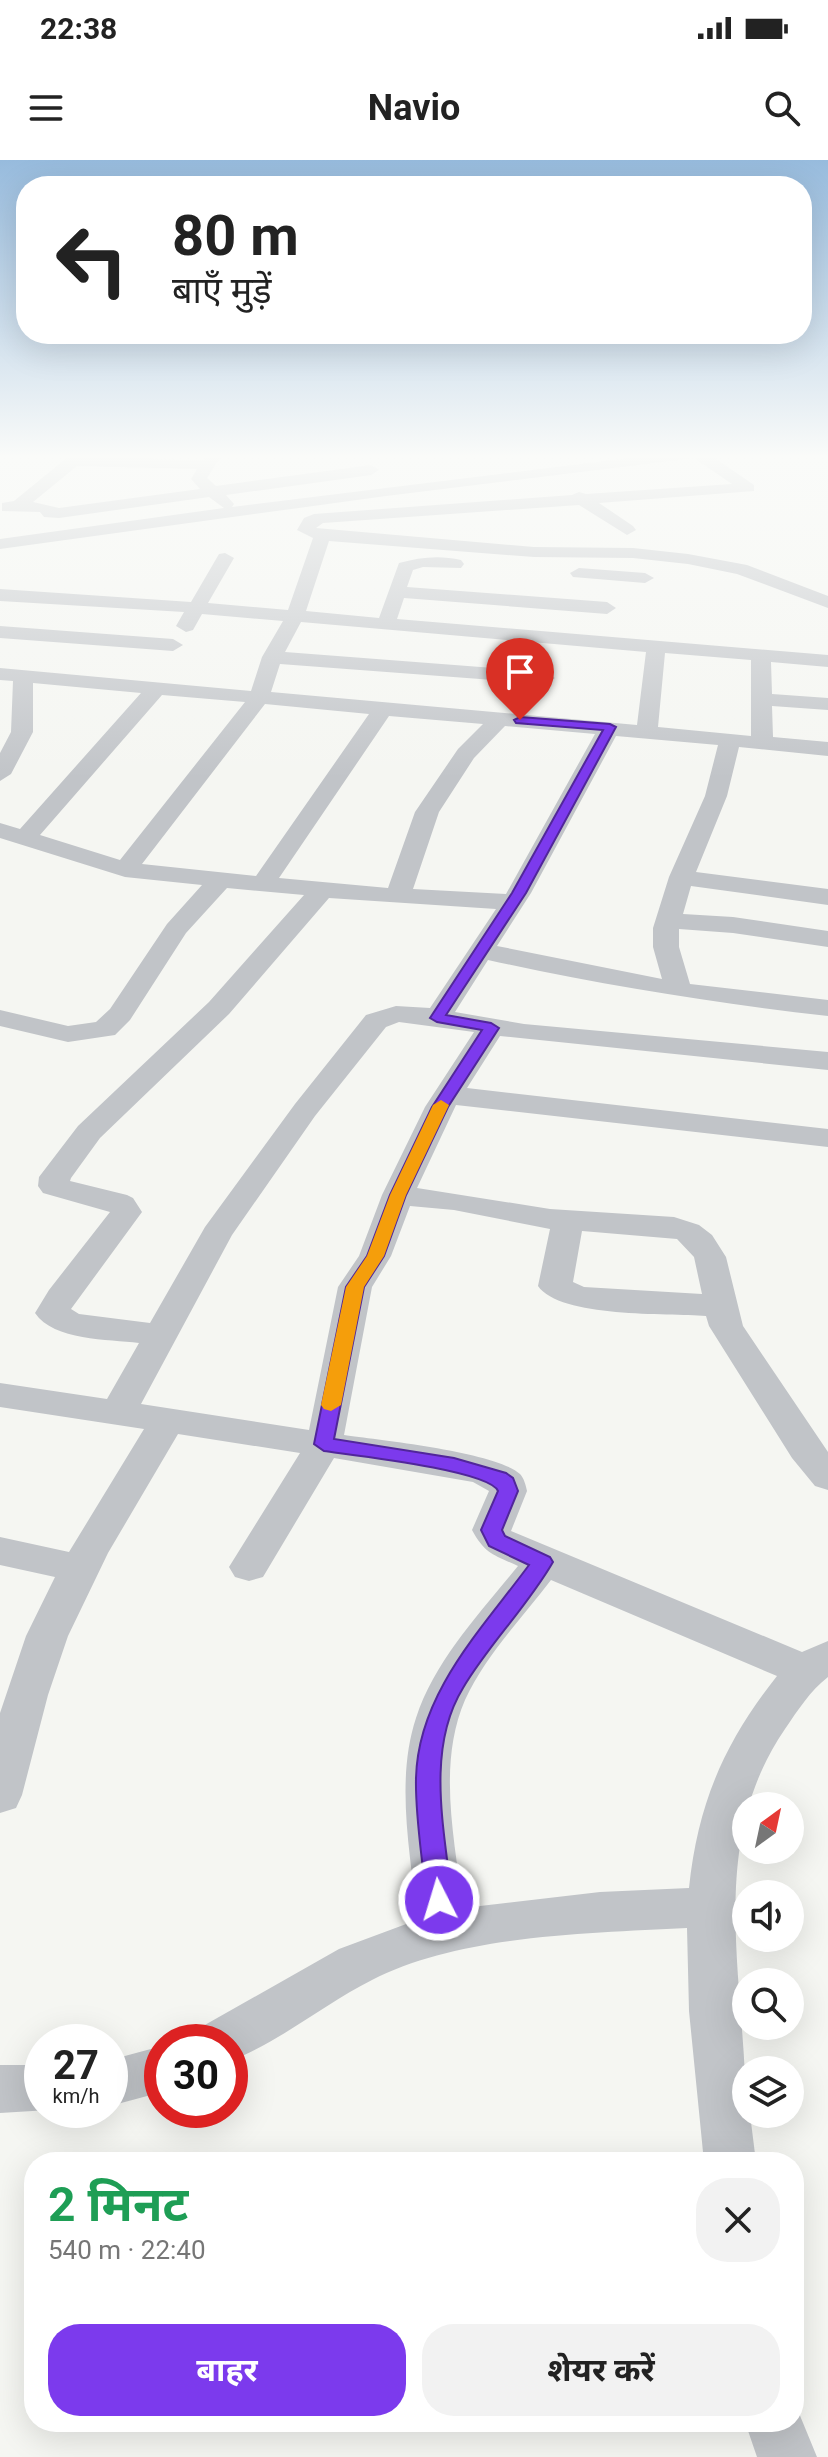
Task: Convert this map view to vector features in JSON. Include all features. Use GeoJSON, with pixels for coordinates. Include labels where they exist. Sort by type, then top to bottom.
{"type":"FeatureCollection","features":[{"type":"Feature","properties":{"kind":"street"},"geometry":{"type":"LineString","coordinates":[[26,837],[152,687],[173,645],[198,609],[222,563]]}},
{"type":"Feature","properties":{"kind":"street"},"geometry":{"type":"LineString","coordinates":[[125,870],[259,698],[272,657],[295,617],[303,563]]}},
{"type":"Feature","properties":{"kind":"street"},"geometry":{"type":"LineString","coordinates":[[386,624],[405,567],[418,563]]}},
{"type":"Feature","properties":{"kind":"street"},"geometry":{"type":"LineString","coordinates":[[439,563],[645,578]]}},
{"type":"Feature","properties":{"kind":"street"},"geometry":{"type":"LineString","coordinates":[[710,563],[741,569],[828,602]]}},
{"type":"Feature","properties":{"kind":"street"},"geometry":{"type":"LineString","coordinates":[[397,592],[607,608]]}},
{"type":"Feature","properties":{"kind":"street"},"geometry":{"type":"LineString","coordinates":[[0,595],[67,597],[828,661]]}},
{"type":"Feature","properties":{"kind":"street"},"geometry":{"type":"LineString","coordinates":[[0,632],[173,645]]}},
{"type":"Feature","properties":{"kind":"street"},"geometry":{"type":"LineString","coordinates":[[542,701],[550,637]]}},
{"type":"Feature","properties":{"kind":"street"},"geometry":{"type":"LineString","coordinates":[[647,731],[656,646]]}},
{"type":"Feature","properties":{"kind":"street"},"geometry":{"type":"LineString","coordinates":[[761,654],[762,742]]}},
{"type":"Feature","properties":{"kind":"street"},"geometry":{"type":"LineString","coordinates":[[272,657],[542,701],[610,727],[828,749]]}},
{"type":"Feature","properties":{"kind":"street"},"geometry":{"type":"LineString","coordinates":[[0,674],[500,719]]}},
{"type":"Feature","properties":{"kind":"street"},"geometry":{"type":"LineString","coordinates":[[0,774],[23,676]]}},
{"type":"Feature","properties":{"kind":"street"},"geometry":{"type":"LineString","coordinates":[[762,699],[828,704]]}},
{"type":"Feature","properties":{"kind":"street"},"geometry":{"type":"LineString","coordinates":[[398,896],[427,812],[466,754],[500,719],[542,701]]}},
{"type":"Feature","properties":{"kind":"street"},"geometry":{"type":"LineString","coordinates":[[262,885],[384,708]]}},
{"type":"Feature","properties":{"kind":"street"},"geometry":{"type":"LineString","coordinates":[[437,1018],[513,902],[610,727]]}},
{"type":"Feature","properties":{"kind":"street"},"geometry":{"type":"LineString","coordinates":[[679,990],[666,947],[668,921],[681,877],[716,796],[730,739]]}},
{"type":"Feature","properties":{"kind":"street"},"geometry":{"type":"LineString","coordinates":[[0,830],[125,870],[322,890],[513,902]]}},
{"type":"Feature","properties":{"kind":"street"},"geometry":{"type":"LineString","coordinates":[[681,877],[828,897]]}},
{"type":"Feature","properties":{"kind":"street"},"geometry":{"type":"LineString","coordinates":[[0,1018],[68,1034],[105,1029],[120,1014],[176,929],[220,880]]}},
{"type":"Feature","properties":{"kind":"street"},"geometry":{"type":"LineString","coordinates":[[162,1336],[71,1323],[52,1313],[126,1212],[116,1202],[54,1186],[55,1177],[89,1132],[219,1008],[322,890]]}},
{"type":"Feature","properties":{"kind":"street"},"geometry":{"type":"LineString","coordinates":[[668,921],[733,925],[828,939]]}},
{"type":"Feature","properties":{"kind":"street"},"geometry":{"type":"LineString","coordinates":[[483,951],[679,990],[828,1008]]}},
{"type":"Feature","properties":{"kind":"street"},"geometry":{"type":"LineString","coordinates":[[118,1413],[216,1234],[376,1021],[396,1014],[491,1028],[828,1061]]}},
{"type":"Feature","properties":{"kind":"street"},"geometry":{"type":"LineString","coordinates":[[249,1567],[324,1444],[351,1300],[360,1276],[375,1256],[398,1195],[448,1095],[491,1028]]}},
{"type":"Feature","properties":{"kind":"street"},"geometry":{"type":"LineString","coordinates":[[448,1095],[828,1138]]}},
{"type":"Feature","properties":{"kind":"street"},"geometry":{"type":"LineString","coordinates":[[398,1195],[454,1201],[568,1221],[660,1226],[688,1232],[700,1242],[710,1257],[726,1326],[805,1449],[828,1477]]}},
{"type":"Feature","properties":{"kind":"street"},"geometry":{"type":"LineString","coordinates":[[568,1221],[555,1286],[563,1292],[578,1297],[721,1306]]}},
{"type":"Feature","properties":{"kind":"street"},"geometry":{"type":"LineString","coordinates":[[0,1395],[454,1464],[498,1478],[506,1483],[508,1491],[491,1530],[497,1541],[543,1562],[817,1664],[767,1722],[734,1780],[712,1878],[710,1907],[714,2001],[729,2152]]}},
{"type":"Feature","properties":{"kind":"street"},"geometry":{"type":"LineString","coordinates":[[0,1795],[10,1721],[48,1634],[167,1421]]}},
{"type":"Feature","properties":{"kind":"street"},"geometry":{"type":"LineString","coordinates":[[0,1551],[82,1569]]}},
{"type":"Feature","properties":{"kind":"street"},"geometry":{"type":"LineString","coordinates":[[442,1931],[428,1777],[437,1718],[453,1684],[543,1562]]}},
{"type":"Feature","properties":{"kind":"street"},"geometry":{"type":"LineString","coordinates":[[248,2026],[356,1964],[442,1931],[600,1912],[710,1907]]}},
{"type":"Feature","properties":{"kind":"street"},"geometry":{"type":"LineString","coordinates":[[0,2089],[24,2089]]}},
{"type":"Feature","properties":{"kind":"street"},"geometry":{"type":"LineString","coordinates":[[778,2432],[787,2457]]}},
{"type":"Feature","properties":{"kind":"slow traffic"},"geometry":{"type":"LineString","coordinates":[[331,1405],[355,1287],[375,1256],[398,1195],[441,1105]]}},
{"type":"Feature","properties":{"kind":"route"},"geometry":{"type":"LineString","coordinates":[[439,1900],[428,1777],[437,1718],[453,1684],[543,1562],[497,1541],[491,1530],[508,1491],[506,1483],[498,1478],[454,1464],[324,1444],[355,1287],[375,1256],[398,1195],[440,1107],[491,1028],[437,1018],[519,893],[610,727],[520,720]]}}]}
